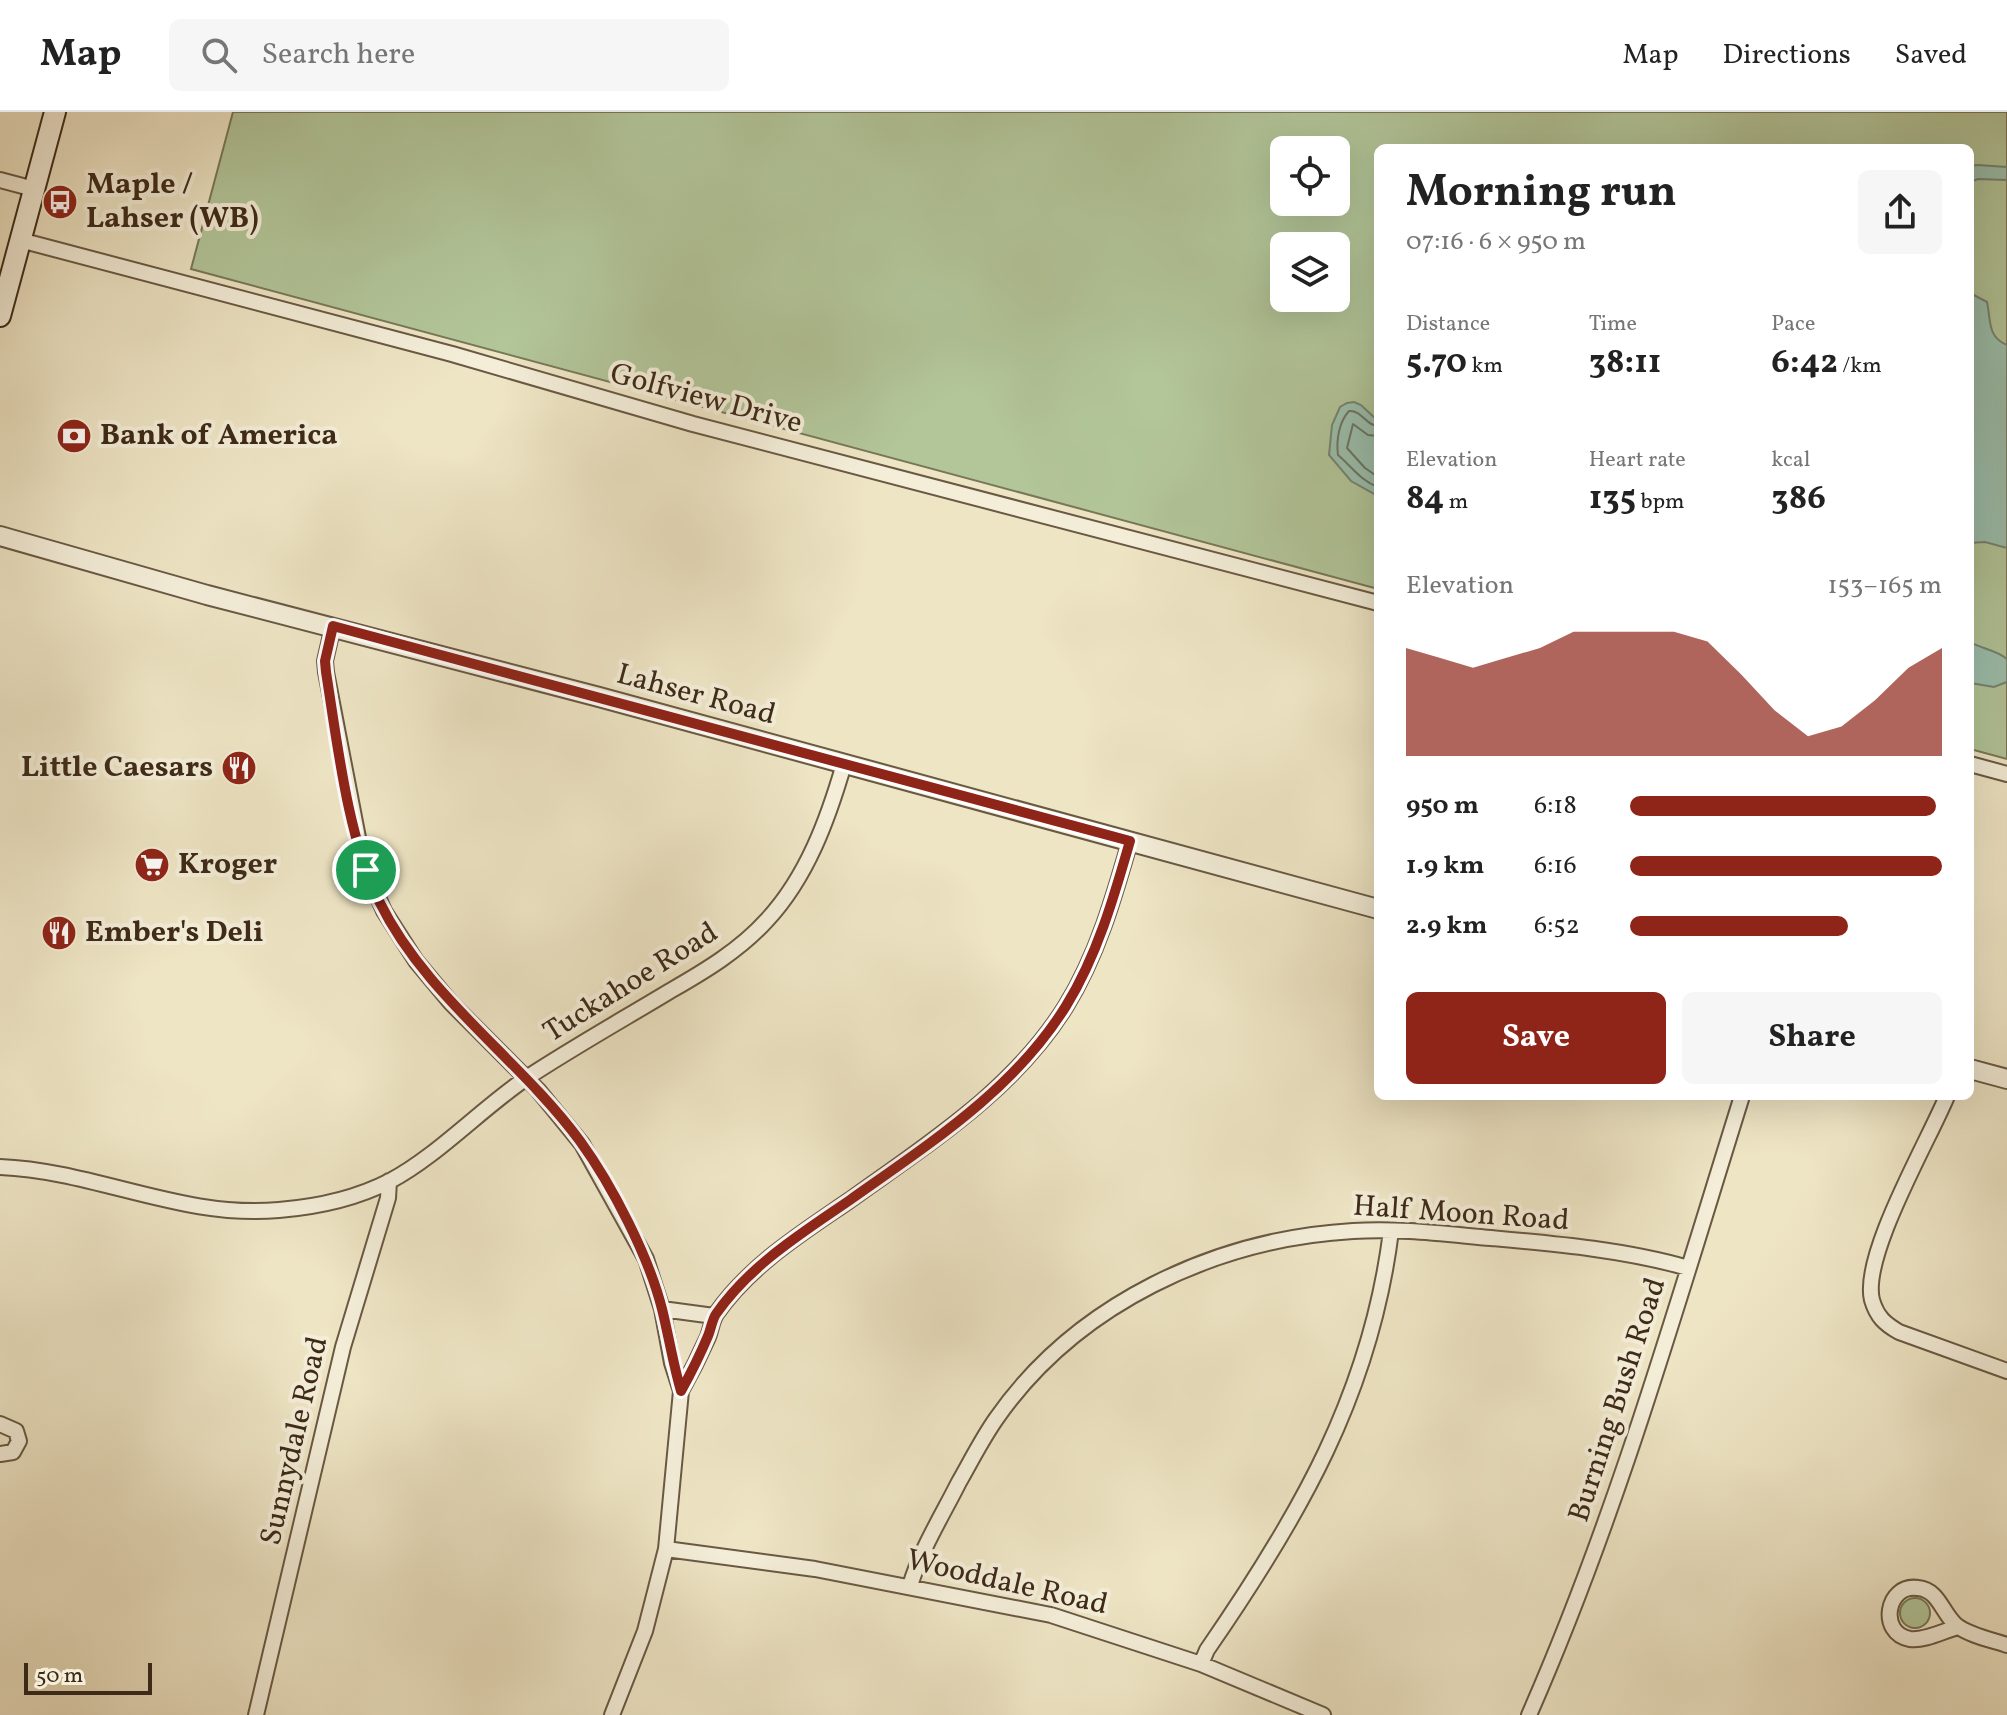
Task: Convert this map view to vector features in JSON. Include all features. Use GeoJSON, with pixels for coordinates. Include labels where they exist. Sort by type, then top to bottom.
{"type":"FeatureCollection","features":[{"type":"Feature","properties":{"kind":"main road"},"geometry":{"type":"LineString","coordinates":[[0,316],[55,112]]}},
{"type":"Feature","properties":{"kind":"street"},"geometry":{"type":"LineString","coordinates":[[0,180],[34,189]]}},
{"type":"Feature","properties":{"kind":"street","name":"Golfview Drive"},"geometry":{"type":"LineString","coordinates":[[20,240],[452,354],[693,424],[1374,602]]}},
{"type":"Feature","properties":{"kind":"street","name":"Lahser Road"},"geometry":{"type":"LineString","coordinates":[[0,536],[207,595],[333,626],[1374,908]]}},
{"type":"Feature","properties":{"kind":"street"},"geometry":{"type":"LineString","coordinates":[[333,626],[325,661],[326,672],[351,809],[366,870],[377,898],[398,936],[451,1003],[526,1078],[582,1144],[646,1259],[662,1309],[672,1363],[681,1391]]}},
{"type":"Feature","properties":{"kind":"street","name":"Tuckahoe Road"},"geometry":{"type":"LineString","coordinates":[[0,1167],[73,1176],[176,1204],[232,1212],[301,1207],[343,1198],[389,1181],[414,1166],[526,1078],[710,967],[739,946],[786,897],[811,853],[831,806],[844,764]]}},
{"type":"Feature","properties":{"kind":"street"},"geometry":{"type":"LineString","coordinates":[[1974,765],[2007,774]]}},
{"type":"Feature","properties":{"kind":"street"},"geometry":{"type":"LineString","coordinates":[[612,1715],[645,1631],[666,1549],[681,1391],[706,1342],[714,1316],[769,1257],[958,1122],[1028,1058],[1067,1005],[1088,963],[1130,841]]}},
{"type":"Feature","properties":{"kind":"street"},"geometry":{"type":"LineString","coordinates":[[1974,1070],[2007,1079]]}},
{"type":"Feature","properties":{"kind":"street","name":"Burning Bush Road"},"geometry":{"type":"LineString","coordinates":[[1529,1715],[1605,1525],[1741,1100]]}},
{"type":"Feature","properties":{"kind":"street"},"geometry":{"type":"LineString","coordinates":[[1945,1100],[1910,1169],[1884,1237],[1871,1284],[1871,1298],[1883,1323],[1899,1332],[2007,1371]]}},
{"type":"Feature","properties":{"kind":"street","name":"Sunnydale Road"},"geometry":{"type":"LineString","coordinates":[[256,1715],[343,1347],[388,1198],[389,1181]]}},
{"type":"Feature","properties":{"kind":"street"},"geometry":{"type":"LineString","coordinates":[[1201,1664],[1207,1650],[1271,1556],[1331,1443],[1371,1332],[1386,1269],[1391,1231]]}},
{"type":"Feature","properties":{"kind":"street","name":"Half Moon Road"},"geometry":{"type":"LineString","coordinates":[[910,1586],[919,1559],[995,1420],[1036,1372],[1096,1320],[1164,1278],[1285,1238],[1391,1231],[1546,1244],[1688,1268]]}},
{"type":"Feature","properties":{"kind":"street"},"geometry":{"type":"LineString","coordinates":[[662,1309],[714,1316]]}},
{"type":"Feature","properties":{"kind":"street"},"geometry":{"type":"LineString","coordinates":[[0,1424],[16,1431],[19,1441],[13,1452],[0,1454]]}},
{"type":"Feature","properties":{"kind":"street","name":"Wooddale Road"},"geometry":{"type":"LineString","coordinates":[[666,1549],[815,1569],[1051,1615],[1201,1664],[1323,1715]]}},
{"type":"Feature","properties":{"kind":"street"},"geometry":{"type":"LineString","coordinates":[[1958,1627],[1909,1639],[1895,1630],[1889,1610],[1897,1594],[1906,1588],[1916,1587],[1934,1594],[1958,1627],[2007,1645]]}},
{"type":"Feature","properties":{"kind":"shaded area"},"geometry":{"type":"Polygon","coordinates":[[[233,112],[2007,112],[2007,759],[1974,750],[1974,144],[1374,144],[1374,588],[191,269],[233,112]]]}},
{"type":"Feature","properties":{"kind":"shaded area"},"geometry":{"type":"Polygon","coordinates":[[[1915,1598],[1926,1602],[1930,1613],[1926,1624],[1915,1628],[1904,1624],[1900,1613],[1904,1602],[1915,1598]]]}},
{"type":"Feature","properties":{"kind":"water"},"geometry":{"type":"Polygon","coordinates":[[[1974,166],[2007,167],[2007,180],[1974,180],[1974,166]]]}},
{"type":"Feature","properties":{"kind":"water"},"geometry":{"type":"Polygon","coordinates":[[[1974,295],[1987,302],[1993,333],[2007,345],[2007,548],[1985,542],[1974,543],[1974,295]]]}},
{"type":"Feature","properties":{"kind":"water"},"geometry":{"type":"Polygon","coordinates":[[[1347,403],[1361,405],[1374,417],[1374,494],[1351,481],[1329,455],[1332,425],[1340,407],[1347,403]]]}},
{"type":"Feature","properties":{"kind":"water"},"geometry":{"type":"Polygon","coordinates":[[[1974,644],[2007,659],[2007,682],[1994,687],[1974,684],[1974,644]]]}},
{"type":"Feature","properties":{"kind":"place","name":"Maple / Lahser (WB)"},"geometry":{"type":"Point","coordinates":[60,202]}},
{"type":"Feature","properties":{"kind":"place","name":"Bank of America"},"geometry":{"type":"Point","coordinates":[74,436]}},
{"type":"Feature","properties":{"kind":"place","name":"Little Caesars"},"geometry":{"type":"Point","coordinates":[239,768]}},
{"type":"Feature","properties":{"kind":"place","name":"Kroger"},"geometry":{"type":"Point","coordinates":[152,865]}},
{"type":"Feature","properties":{"kind":"place","name":"Ember's Deli"},"geometry":{"type":"Point","coordinates":[59,933]}},
{"type":"Feature","properties":{"kind":"route"},"geometry":{"type":"LineString","coordinates":[[333,626],[1130,841],[1088,963],[1067,1005],[1028,1058],[958,1122],[769,1257],[714,1316],[710,1332],[681,1391],[672,1363],[662,1309],[646,1259],[582,1144],[538,1090],[451,1003],[416,961],[384,911],[366,870],[351,809],[326,672],[325,661],[333,626]]}}]}
